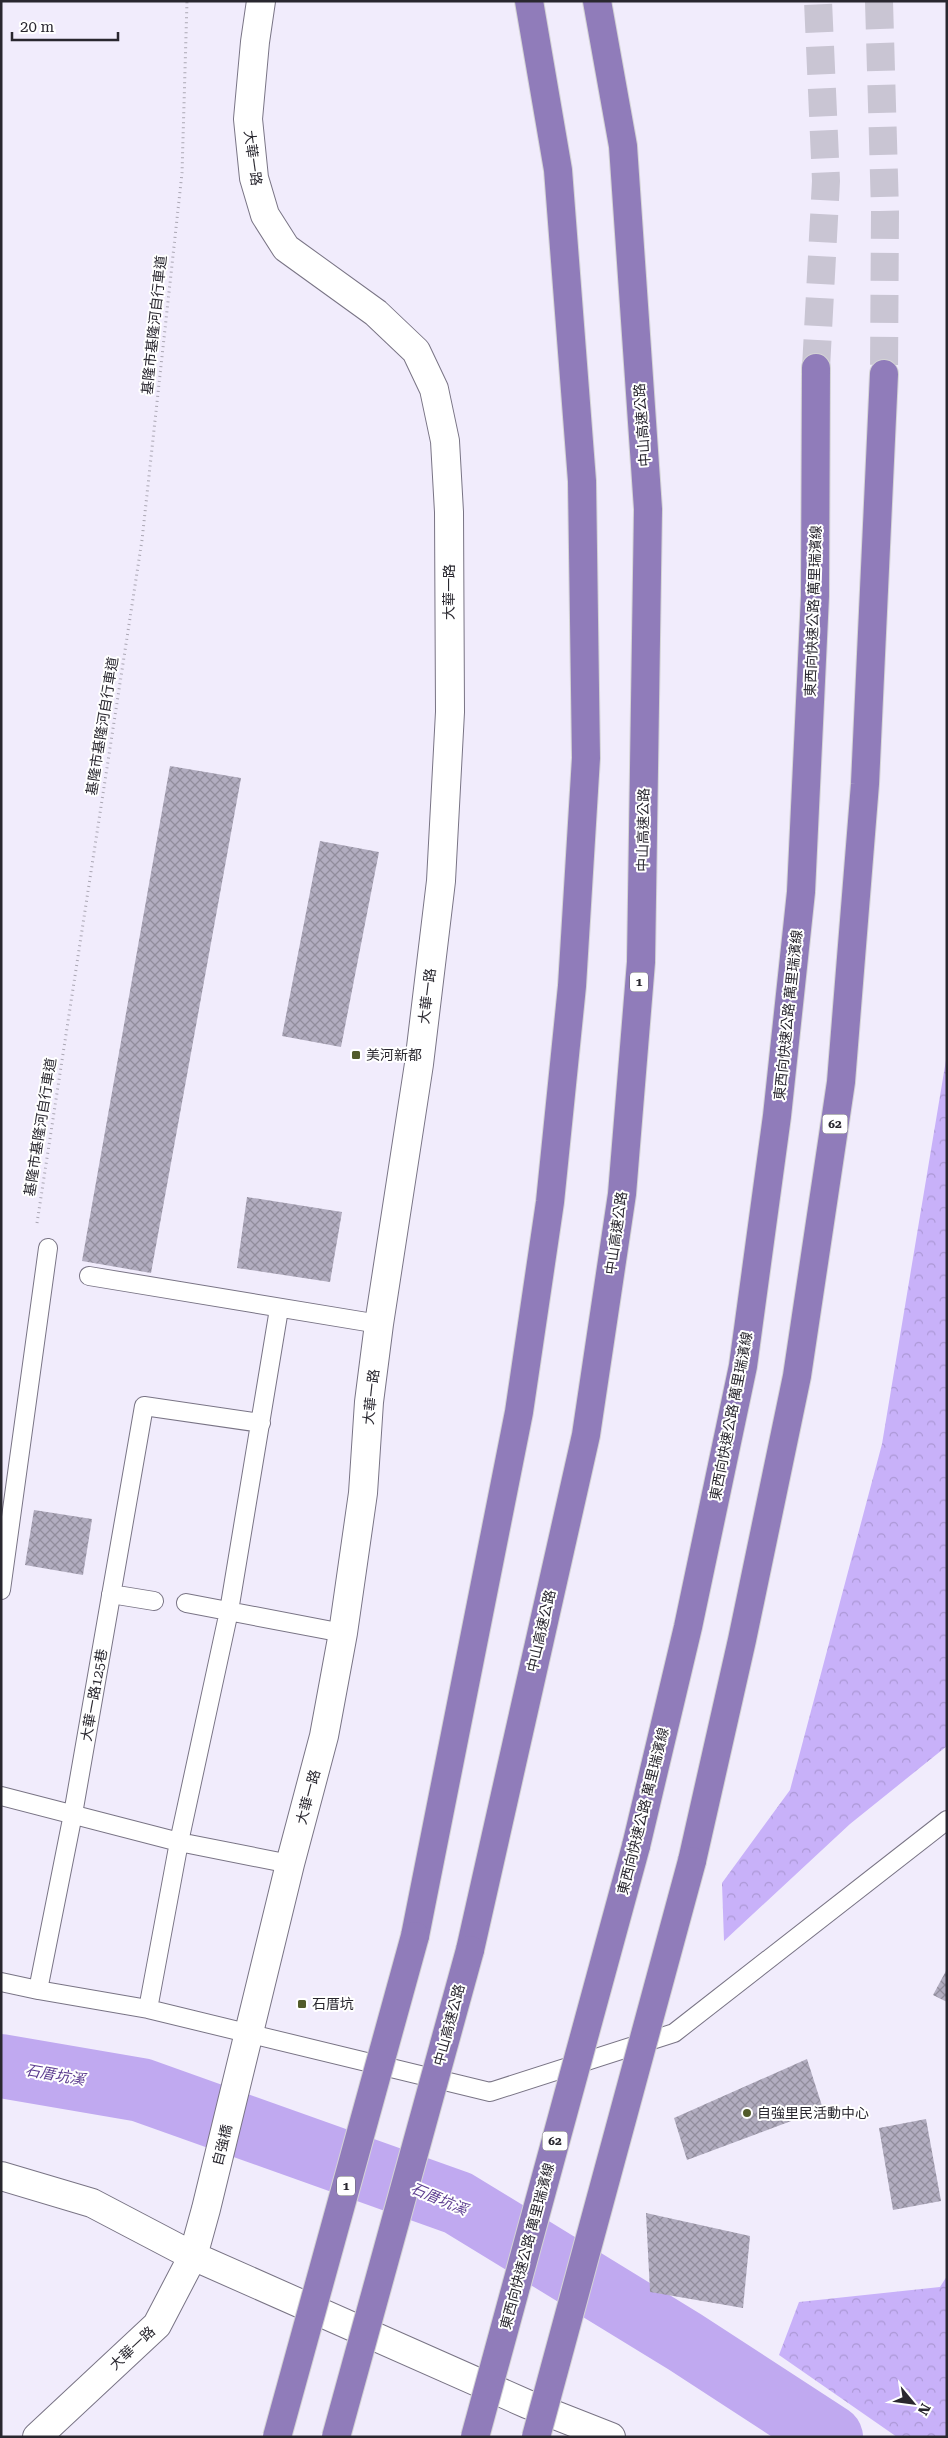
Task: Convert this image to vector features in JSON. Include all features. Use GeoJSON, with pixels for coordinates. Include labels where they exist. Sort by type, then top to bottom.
{"type":"FeatureCollection","features":[{"type":"Feature","properties":{"kind":"highway","name":"1"},"geometry":{"type":"LineString","coordinates":[[277,2437],[415,1936],[519,1412],[549,1212],[572,986],[586,758],[582,481],[558,170],[529,1]]}},
{"type":"Feature","properties":{"kind":"highway","name":"中山高速公路"},"geometry":{"type":"LineString","coordinates":[[336,2437],[470,1950],[586,1435],[622,1194],[641,962],[648,509],[623,146],[597,1]]}},
{"type":"Feature","properties":{"kind":"highway","name":"東西向快速公路 萬里瑞濱線"},"geometry":{"type":"LineString","coordinates":[[474,2437],[636,1846],[688,1627],[743,1366],[777,1116],[801,892],[815,596],[816,368]]}},
{"type":"Feature","properties":{"kind":"highway","name":"62"},"geometry":{"type":"LineString","coordinates":[[536,2437],[692,1861],[742,1640],[797,1376],[841,1082],[865,784],[884,374]]}},
{"type":"Feature","properties":{"kind":"street","name":"大華一路"},"geometry":{"type":"LineString","coordinates":[[238,2081],[290,1864],[324,1736],[343,1633],[363,1493],[369,1402],[419,1064],[441,881],[450,712],[448,512],[445,441],[434,389],[416,351],[376,313],[286,248],[265,215],[254,178],[248,119],[261,1]]}},
{"type":"Feature","properties":{"kind":"street","name":"自強橋"},"geometry":{"type":"LineString","coordinates":[[206,2209],[238,2081]]}},
{"type":"Feature","properties":{"kind":"street"},"geometry":{"type":"LineString","coordinates":[[1,2176],[92,2203],[193,2256],[526,2404],[611,2437]]}},
{"type":"Feature","properties":{"kind":"street","name":"大華一路"},"geometry":{"type":"LineString","coordinates":[[37,2437],[157,2325],[193,2256],[206,2209]]}},
{"type":"Feature","properties":{"kind":"lane"},"geometry":{"type":"LineString","coordinates":[[1,1590],[48,1248]]}},
{"type":"Feature","properties":{"kind":"lane"},"geometry":{"type":"LineString","coordinates":[[89,1276],[380,1324]]}},
{"type":"Feature","properties":{"kind":"lane"},"geometry":{"type":"LineString","coordinates":[[148,2009],[179,1842],[229,1611],[280,1309]]}},
{"type":"Feature","properties":{"kind":"lane","name":"大華一路125巷"},"geometry":{"type":"LineString","coordinates":[[38,1990],[73,1814],[144,1406],[261,1423]]}},
{"type":"Feature","properties":{"kind":"lane"},"geometry":{"type":"LineString","coordinates":[[112,1594],[154,1601]]}},
{"type":"Feature","properties":{"kind":"lane"},"geometry":{"type":"LineString","coordinates":[[186,1603],[343,1633]]}},
{"type":"Feature","properties":{"kind":"lane"},"geometry":{"type":"LineString","coordinates":[[1,1796],[179,1842],[290,1864]]}},
{"type":"Feature","properties":{"kind":"lane"},"geometry":{"type":"LineString","coordinates":[[1,1982],[148,2009],[490,2092],[674,2033],[947,1820]]}},
{"type":"Feature","properties":{"kind":"path","name":"基隆市基隆河自行車道"},"geometry":{"type":"LineString","coordinates":[[37,1224],[142,540],[182,173],[187,1]]}},
{"type":"Feature","properties":{"kind":"green space"},"geometry":{"type":"Polygon","coordinates":[[[947,1054],[947,1746],[850,1824],[724,1941],[722,1883],[790,1790],[882,1444],[947,1054]]]}},
{"type":"Feature","properties":{"kind":"green space"},"geometry":{"type":"Polygon","coordinates":[[[947,2276],[947,2437],[897,2437],[779,2355],[799,2302],[940,2287],[947,2276]]]}},
{"type":"Feature","properties":{"kind":"building"},"geometry":{"type":"Polygon","coordinates":[[[170,766],[241,778],[151,1273],[82,1261],[170,766]]]}},
{"type":"Feature","properties":{"kind":"building"},"geometry":{"type":"Polygon","coordinates":[[[320,841],[379,852],[341,1047],[282,1036],[320,841]]]}},
{"type":"Feature","properties":{"kind":"building"},"geometry":{"type":"Polygon","coordinates":[[[247,1197],[342,1212],[330,1282],[237,1268],[247,1197]]]}},
{"type":"Feature","properties":{"kind":"building"},"geometry":{"type":"Polygon","coordinates":[[[34,1510],[92,1519],[83,1575],[25,1565],[34,1510]]]}},
{"type":"Feature","properties":{"kind":"building"},"geometry":{"type":"Polygon","coordinates":[[[947,1969],[947,2002],[933,1995],[947,1969]]]}},
{"type":"Feature","properties":{"kind":"building","name":"自強里民活動中心"},"geometry":{"type":"Polygon","coordinates":[[[807,2059],[823,2109],[687,2160],[674,2118],[807,2059]]]}},
{"type":"Feature","properties":{"kind":"building"},"geometry":{"type":"Polygon","coordinates":[[[926,2119],[941,2201],[893,2210],[879,2128],[926,2119]]]}},
{"type":"Feature","properties":{"kind":"building"},"geometry":{"type":"Polygon","coordinates":[[[646,2213],[750,2236],[743,2308],[650,2292],[646,2213]]]}},
{"type":"Feature","properties":{"kind":"waterway","name":"石厝坑溪"},"geometry":{"type":"LineString","coordinates":[[1,2066],[141,2090],[458,2203],[685,2342],[831,2437]]}},
{"type":"Feature","properties":{"kind":"tunnel"},"geometry":{"type":"LineString","coordinates":[[816,368],[826,181],[818,1]]}},
{"type":"Feature","properties":{"kind":"tunnel"},"geometry":{"type":"LineString","coordinates":[[879,1],[885,211],[884,374]]}},
{"type":"Feature","properties":{"kind":"place","name":"美河新都"},"geometry":{"type":"Point","coordinates":[356,1055]}},
{"type":"Feature","properties":{"kind":"place","name":"石厝坑"},"geometry":{"type":"Point","coordinates":[302,2004]}},
{"type":"Feature","properties":{"kind":"place","name":"自強里民活動中心"},"geometry":{"type":"Point","coordinates":[747,2113]}}]}
